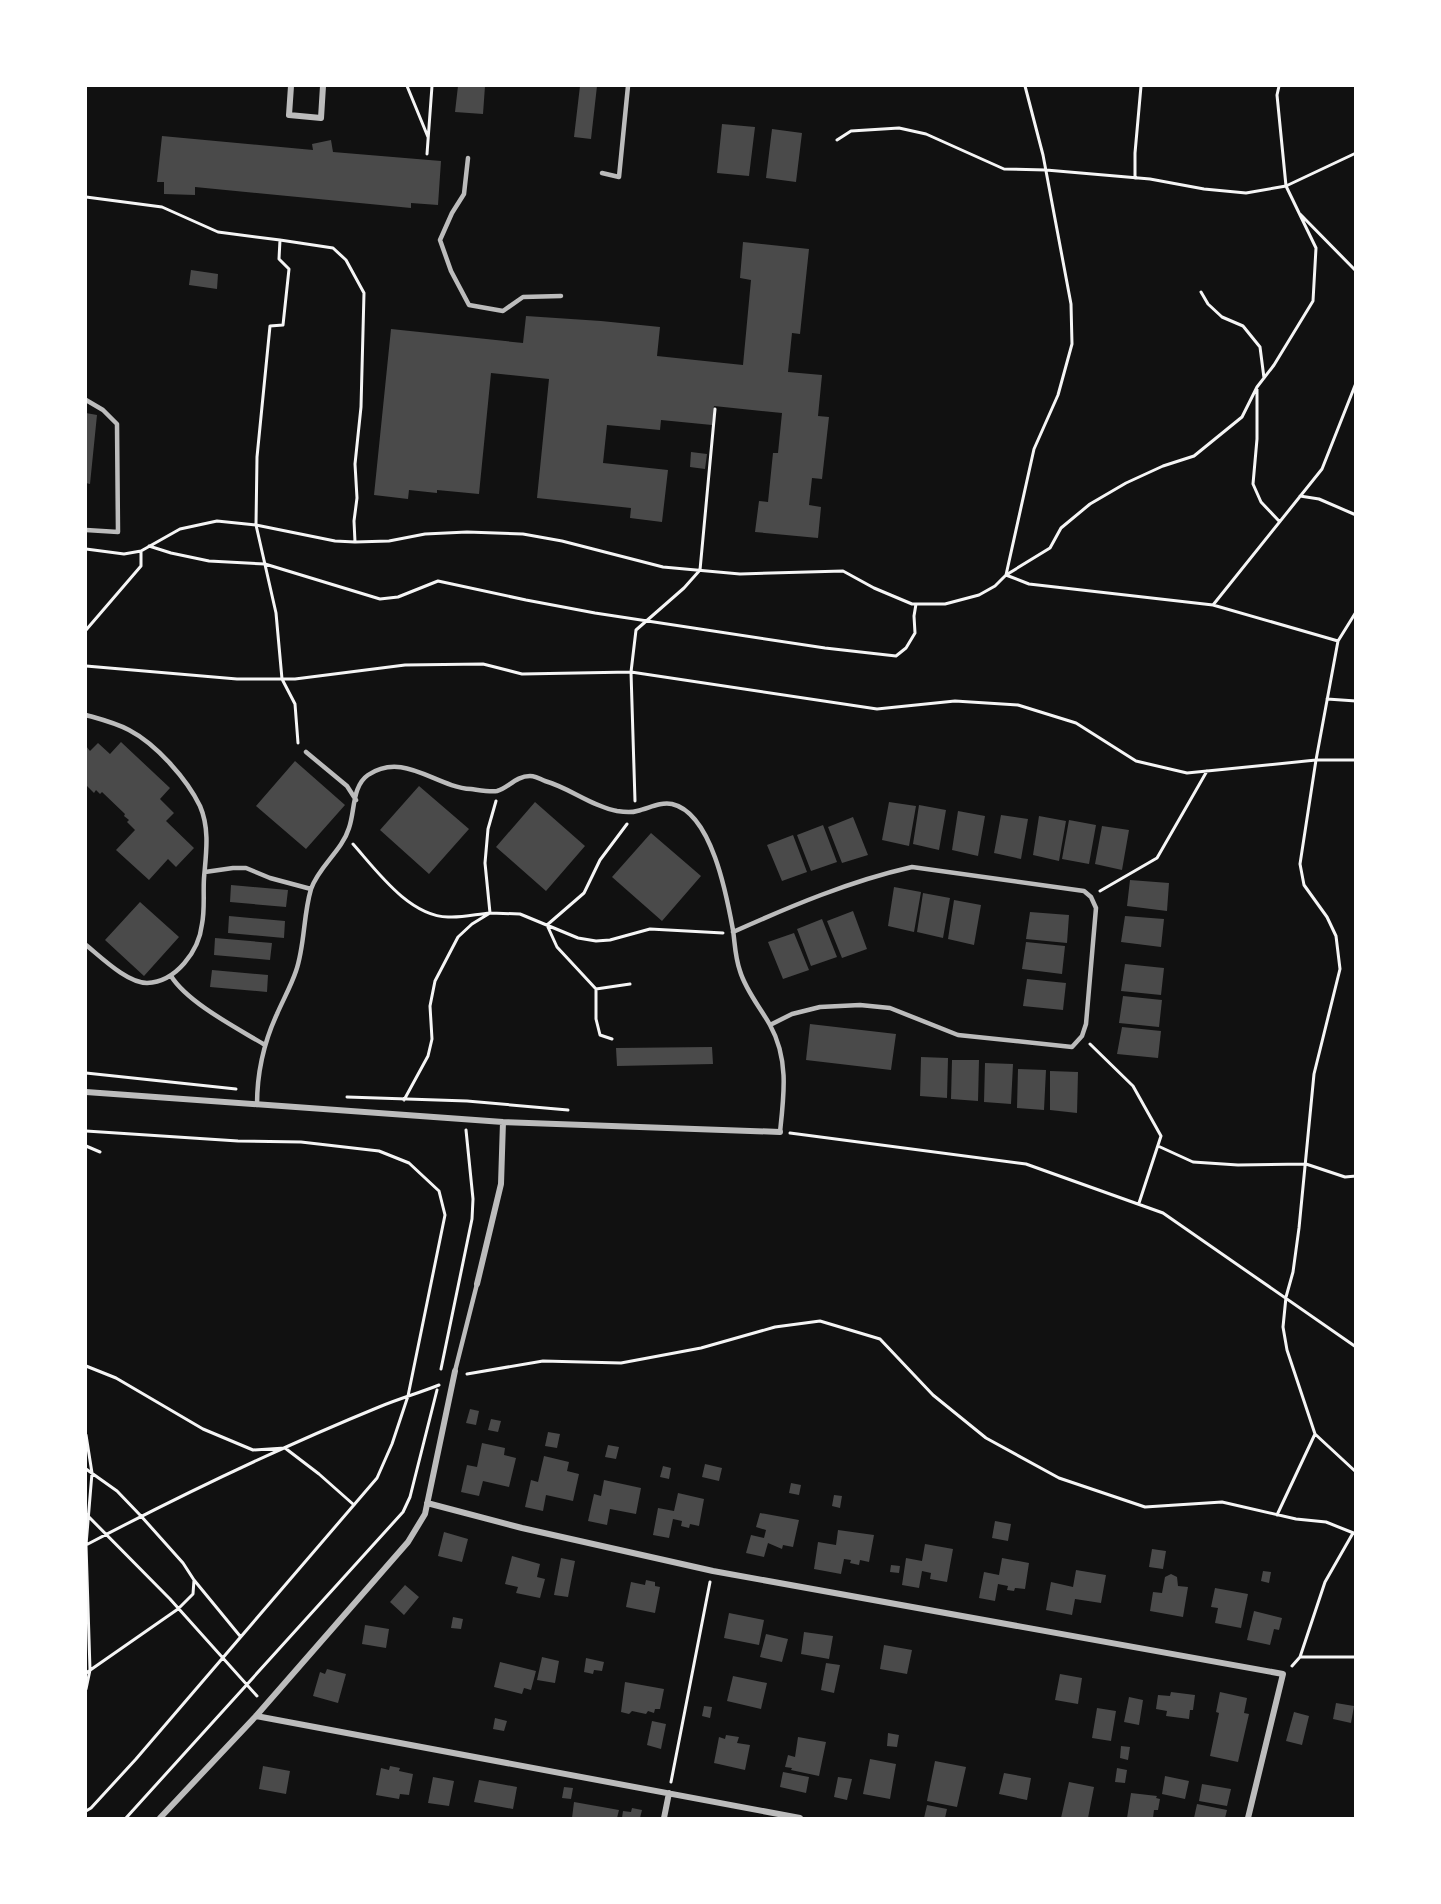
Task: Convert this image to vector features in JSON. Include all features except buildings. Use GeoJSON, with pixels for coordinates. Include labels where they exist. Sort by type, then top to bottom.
{"type":"FeatureCollection","features":[{"type":"Feature","properties":{"kind":"street"},"geometry":{"type":"LineString","coordinates":[[291,86],[289,116],[321,118],[323,86]]}},
{"type":"Feature","properties":{"kind":"street"},"geometry":{"type":"LineString","coordinates":[[86,1092],[503,1122],[780,1132]]}},
{"type":"Feature","properties":{"kind":"street"},"geometry":{"type":"LineString","coordinates":[[477,1284],[501,1184],[503,1122]]}},
{"type":"Feature","properties":{"kind":"street"},"geometry":{"type":"LineString","coordinates":[[160,1818],[266,1705],[408,1542],[425,1514],[454,1374]]}},
{"type":"Feature","properties":{"kind":"street"},"geometry":{"type":"LineString","coordinates":[[427,1503],[522,1528],[713,1571],[1283,1674],[1248,1818]]}},
{"type":"Feature","properties":{"kind":"street"},"geometry":{"type":"LineString","coordinates":[[256,1716],[800,1818]]}},
{"type":"Feature","properties":{"kind":"street"},"geometry":{"type":"LineString","coordinates":[[664,1818],[669,1792]]}},
{"type":"Feature","properties":{"kind":"lane"},"geometry":{"type":"LineString","coordinates":[[602,173],[619,177],[628,86]]}},
{"type":"Feature","properties":{"kind":"lane"},"geometry":{"type":"LineString","coordinates":[[468,159],[464,194],[452,213],[440,240],[451,271],[469,305],[503,311],[523,297],[561,296]]}},
{"type":"Feature","properties":{"kind":"lane"},"geometry":{"type":"LineString","coordinates":[[86,400],[103,410],[117,424],[118,532],[86,530]]}},
{"type":"Feature","properties":{"kind":"lane"},"geometry":{"type":"LineString","coordinates":[[86,715],[128,729],[148,742],[168,762],[200,806],[206,826],[207,849],[202,925],[198,940],[184,964],[171,976],[160,981],[146,983],[135,981],[86,945]]}},
{"type":"Feature","properties":{"kind":"lane"},"geometry":{"type":"LineString","coordinates":[[306,752],[347,786],[356,800]]}},
{"type":"Feature","properties":{"kind":"lane"},"geometry":{"type":"LineString","coordinates":[[257,1105],[257,1091],[265,1045],[275,1017],[297,971],[311,889],[319,873],[346,836],[359,784],[368,776],[392,766],[404,767],[466,789],[498,791],[513,780],[530,776],[561,786],[597,805],[616,810],[635,812],[656,804],[674,804],[690,814],[705,835],[717,861],[733,932],[735,955],[742,977],[779,1043],[783,1060],[784,1089],[780,1132]]}},
{"type":"Feature","properties":{"kind":"lane"},"geometry":{"type":"LineString","coordinates":[[733,932],[800,903],[885,873],[912,867],[1084,891],[1091,897],[1096,908],[1086,1024],[1082,1036],[1072,1047],[958,1035],[890,1008],[860,1005],[820,1006],[792,1014],[770,1025]]}},
{"type":"Feature","properties":{"kind":"lane"},"geometry":{"type":"LineString","coordinates":[[204,872],[246,868],[286,883],[311,889]]}},
{"type":"Feature","properties":{"kind":"lane"},"geometry":{"type":"LineString","coordinates":[[171,976],[177,985],[218,1017],[265,1045]]}},
{"type":"Feature","properties":{"kind":"lane"},"geometry":{"type":"LineString","coordinates":[[454,1374],[477,1284]]}},
{"type":"Feature","properties":{"kind":"path"},"geometry":{"type":"LineString","coordinates":[[407,86],[428,137]]}},
{"type":"Feature","properties":{"kind":"path"},"geometry":{"type":"LineString","coordinates":[[427,154],[432,86]]}},
{"type":"Feature","properties":{"kind":"path"},"geometry":{"type":"LineString","coordinates":[[1006,575],[1034,449],[1058,395],[1072,344],[1071,304],[1046,170],[1025,86]]}},
{"type":"Feature","properties":{"kind":"path"},"geometry":{"type":"LineString","coordinates":[[1135,178],[1141,86]]}},
{"type":"Feature","properties":{"kind":"path"},"geometry":{"type":"LineString","coordinates":[[86,549],[124,554],[141,551],[180,529],[217,521],[256,525],[335,541],[355,542],[388,541],[424,534],[467,532],[523,534],[562,541],[663,567],[740,574],[843,571],[874,588],[912,604],[945,604],[979,595],[1050,548],[1061,528],[1090,504],[1163,466],[1194,456],[1242,417],[1257,387],[1274,366],[1313,301],[1316,248],[1286,186],[1277,95],[1279,86]]}},
{"type":"Feature","properties":{"kind":"path"},"geometry":{"type":"LineString","coordinates":[[837,140],[851,131],[899,128],[926,134],[1004,169],[1046,170],[1135,178],[1246,193],[1286,186],[1356,153]]}},
{"type":"Feature","properties":{"kind":"path"},"geometry":{"type":"LineString","coordinates":[[86,197],[162,207],[218,232],[333,248],[346,260],[364,293],[361,407],[355,464],[357,498],[354,521],[355,542]]}},
{"type":"Feature","properties":{"kind":"path"},"geometry":{"type":"LineString","coordinates":[[1297,210],[1356,271]]}},
{"type":"Feature","properties":{"kind":"path"},"geometry":{"type":"LineString","coordinates":[[280,240],[279,259],[289,269],[284,325],[270,326],[257,457],[256,525],[276,613],[282,679],[295,704],[298,745],[306,752]]}},
{"type":"Feature","properties":{"kind":"path"},"geometry":{"type":"LineString","coordinates":[[1201,292],[1208,304],[1222,317],[1242,326],[1260,347],[1264,378]]}},
{"type":"Feature","properties":{"kind":"path"},"geometry":{"type":"LineString","coordinates":[[1213,605],[1322,469],[1356,383]]}},
{"type":"Feature","properties":{"kind":"path"},"geometry":{"type":"LineString","coordinates":[[1257,387],[1257,439],[1253,484],[1261,502],[1279,521]]}},
{"type":"Feature","properties":{"kind":"path"},"geometry":{"type":"LineString","coordinates":[[548,925],[584,893],[600,860],[635,812],[631,672],[636,630],[684,588],[700,570],[716,409]]}},
{"type":"Feature","properties":{"kind":"path"},"geometry":{"type":"LineString","coordinates":[[1300,495],[1319,499],[1356,515]]}},
{"type":"Feature","properties":{"kind":"path"},"geometry":{"type":"LineString","coordinates":[[149,546],[209,561],[265,564],[380,599],[398,597],[438,581],[526,600],[647,620],[825,648],[896,656],[906,648],[915,633],[916,604]]}},
{"type":"Feature","properties":{"kind":"path"},"geometry":{"type":"LineString","coordinates":[[86,630],[141,566],[141,551]]}},
{"type":"Feature","properties":{"kind":"path"},"geometry":{"type":"LineString","coordinates":[[1006,575],[1029,584],[1213,605],[1338,641]]}},
{"type":"Feature","properties":{"kind":"path"},"geometry":{"type":"LineString","coordinates":[[1356,612],[1338,641],[1300,864],[1304,885],[1327,917],[1335,936],[1340,969],[1314,1074],[1293,1272],[1286,1297],[1283,1327],[1287,1350],[1315,1434],[1356,1472]]}},
{"type":"Feature","properties":{"kind":"path"},"geometry":{"type":"LineString","coordinates":[[86,666],[237,679],[282,679],[405,665],[483,664],[522,674],[631,672],[877,709],[955,701],[1018,705],[1076,723],[1137,761],[1187,773],[1316,760],[1356,760]]}},
{"type":"Feature","properties":{"kind":"path"},"geometry":{"type":"LineString","coordinates":[[1327,699],[1356,701]]}},
{"type":"Feature","properties":{"kind":"path"},"geometry":{"type":"LineString","coordinates":[[1091,897],[1157,858],[1207,771]]}},
{"type":"Feature","properties":{"kind":"path"},"geometry":{"type":"LineString","coordinates":[[490,912],[485,863],[488,829],[498,791]]}},
{"type":"Feature","properties":{"kind":"path"},"geometry":{"type":"LineString","coordinates":[[346,836],[389,885],[411,905],[447,917],[490,912],[520,914],[578,938],[597,941],[610,940],[650,928],[682,932],[733,932]]}},
{"type":"Feature","properties":{"kind":"path"},"geometry":{"type":"LineString","coordinates":[[404,1100],[428,1056],[432,1039],[430,1006],[435,981],[458,938],[472,924],[490,912]]}},
{"type":"Feature","properties":{"kind":"path"},"geometry":{"type":"LineString","coordinates":[[548,925],[557,947],[596,989],[596,1019],[600,1035],[612,1039]]}},
{"type":"Feature","properties":{"kind":"path"},"geometry":{"type":"LineString","coordinates":[[596,989],[630,984]]}},
{"type":"Feature","properties":{"kind":"path"},"geometry":{"type":"LineString","coordinates":[[1082,1036],[1133,1086],[1161,1136],[1139,1204]]}},
{"type":"Feature","properties":{"kind":"path"},"geometry":{"type":"LineString","coordinates":[[86,1073],[257,1091]]}},
{"type":"Feature","properties":{"kind":"path"},"geometry":{"type":"LineString","coordinates":[[336,1096],[467,1101],[572,1110]]}},
{"type":"Feature","properties":{"kind":"path"},"geometry":{"type":"LineString","coordinates":[[126,1818],[403,1512],[410,1497],[438,1386],[472,1220],[473,1199],[466,1118],[467,1101]]}},
{"type":"Feature","properties":{"kind":"path"},"geometry":{"type":"LineString","coordinates":[[86,1131],[238,1141],[302,1142],[379,1150],[409,1163],[439,1191],[446,1215],[408,1396],[392,1444],[377,1478],[136,1759],[92,1808],[86,1811]]}},
{"type":"Feature","properties":{"kind":"path"},"geometry":{"type":"LineString","coordinates":[[780,1132],[1026,1164],[1139,1204],[1163,1213],[1356,1347]]}},
{"type":"Feature","properties":{"kind":"path"},"geometry":{"type":"LineString","coordinates":[[86,1146],[100,1152]]}},
{"type":"Feature","properties":{"kind":"path"},"geometry":{"type":"LineString","coordinates":[[1158,1146],[1193,1162],[1238,1165],[1306,1164],[1345,1177],[1356,1176]]}},
{"type":"Feature","properties":{"kind":"path"},"geometry":{"type":"LineString","coordinates":[[86,1545],[186,1493],[380,1406],[438,1386],[454,1374],[543,1361],[621,1363],[701,1348],[775,1327],[820,1321],[880,1339],[933,1395],[986,1438],[1059,1478],[1144,1507],[1222,1502],[1277,1515],[1326,1522],[1354,1533],[1325,1582],[1300,1657],[1283,1674]]}},
{"type":"Feature","properties":{"kind":"path"},"geometry":{"type":"LineString","coordinates":[[86,1366],[116,1378],[203,1429],[254,1450],[285,1448],[354,1504]]}},
{"type":"Feature","properties":{"kind":"path"},"geometry":{"type":"LineString","coordinates":[[1277,1515],[1315,1434]]}},
{"type":"Feature","properties":{"kind":"path"},"geometry":{"type":"LineString","coordinates":[[86,1435],[92,1473],[86,1545],[90,1670],[86,1689]]}},
{"type":"Feature","properties":{"kind":"path"},"geometry":{"type":"LineString","coordinates":[[86,1468],[117,1491],[141,1516],[183,1563],[240,1636]]}},
{"type":"Feature","properties":{"kind":"path"},"geometry":{"type":"LineString","coordinates":[[410,1497],[425,1514]]}},
{"type":"Feature","properties":{"kind":"path"},"geometry":{"type":"LineString","coordinates":[[87,1515],[266,1705]]}},
{"type":"Feature","properties":{"kind":"path"},"geometry":{"type":"LineString","coordinates":[[669,1792],[713,1571]]}},
{"type":"Feature","properties":{"kind":"path"},"geometry":{"type":"LineString","coordinates":[[86,1673],[178,1609],[193,1594],[194,1580]]}},
{"type":"Feature","properties":{"kind":"path"},"geometry":{"type":"LineString","coordinates":[[1300,1657],[1356,1656]]}}]}
